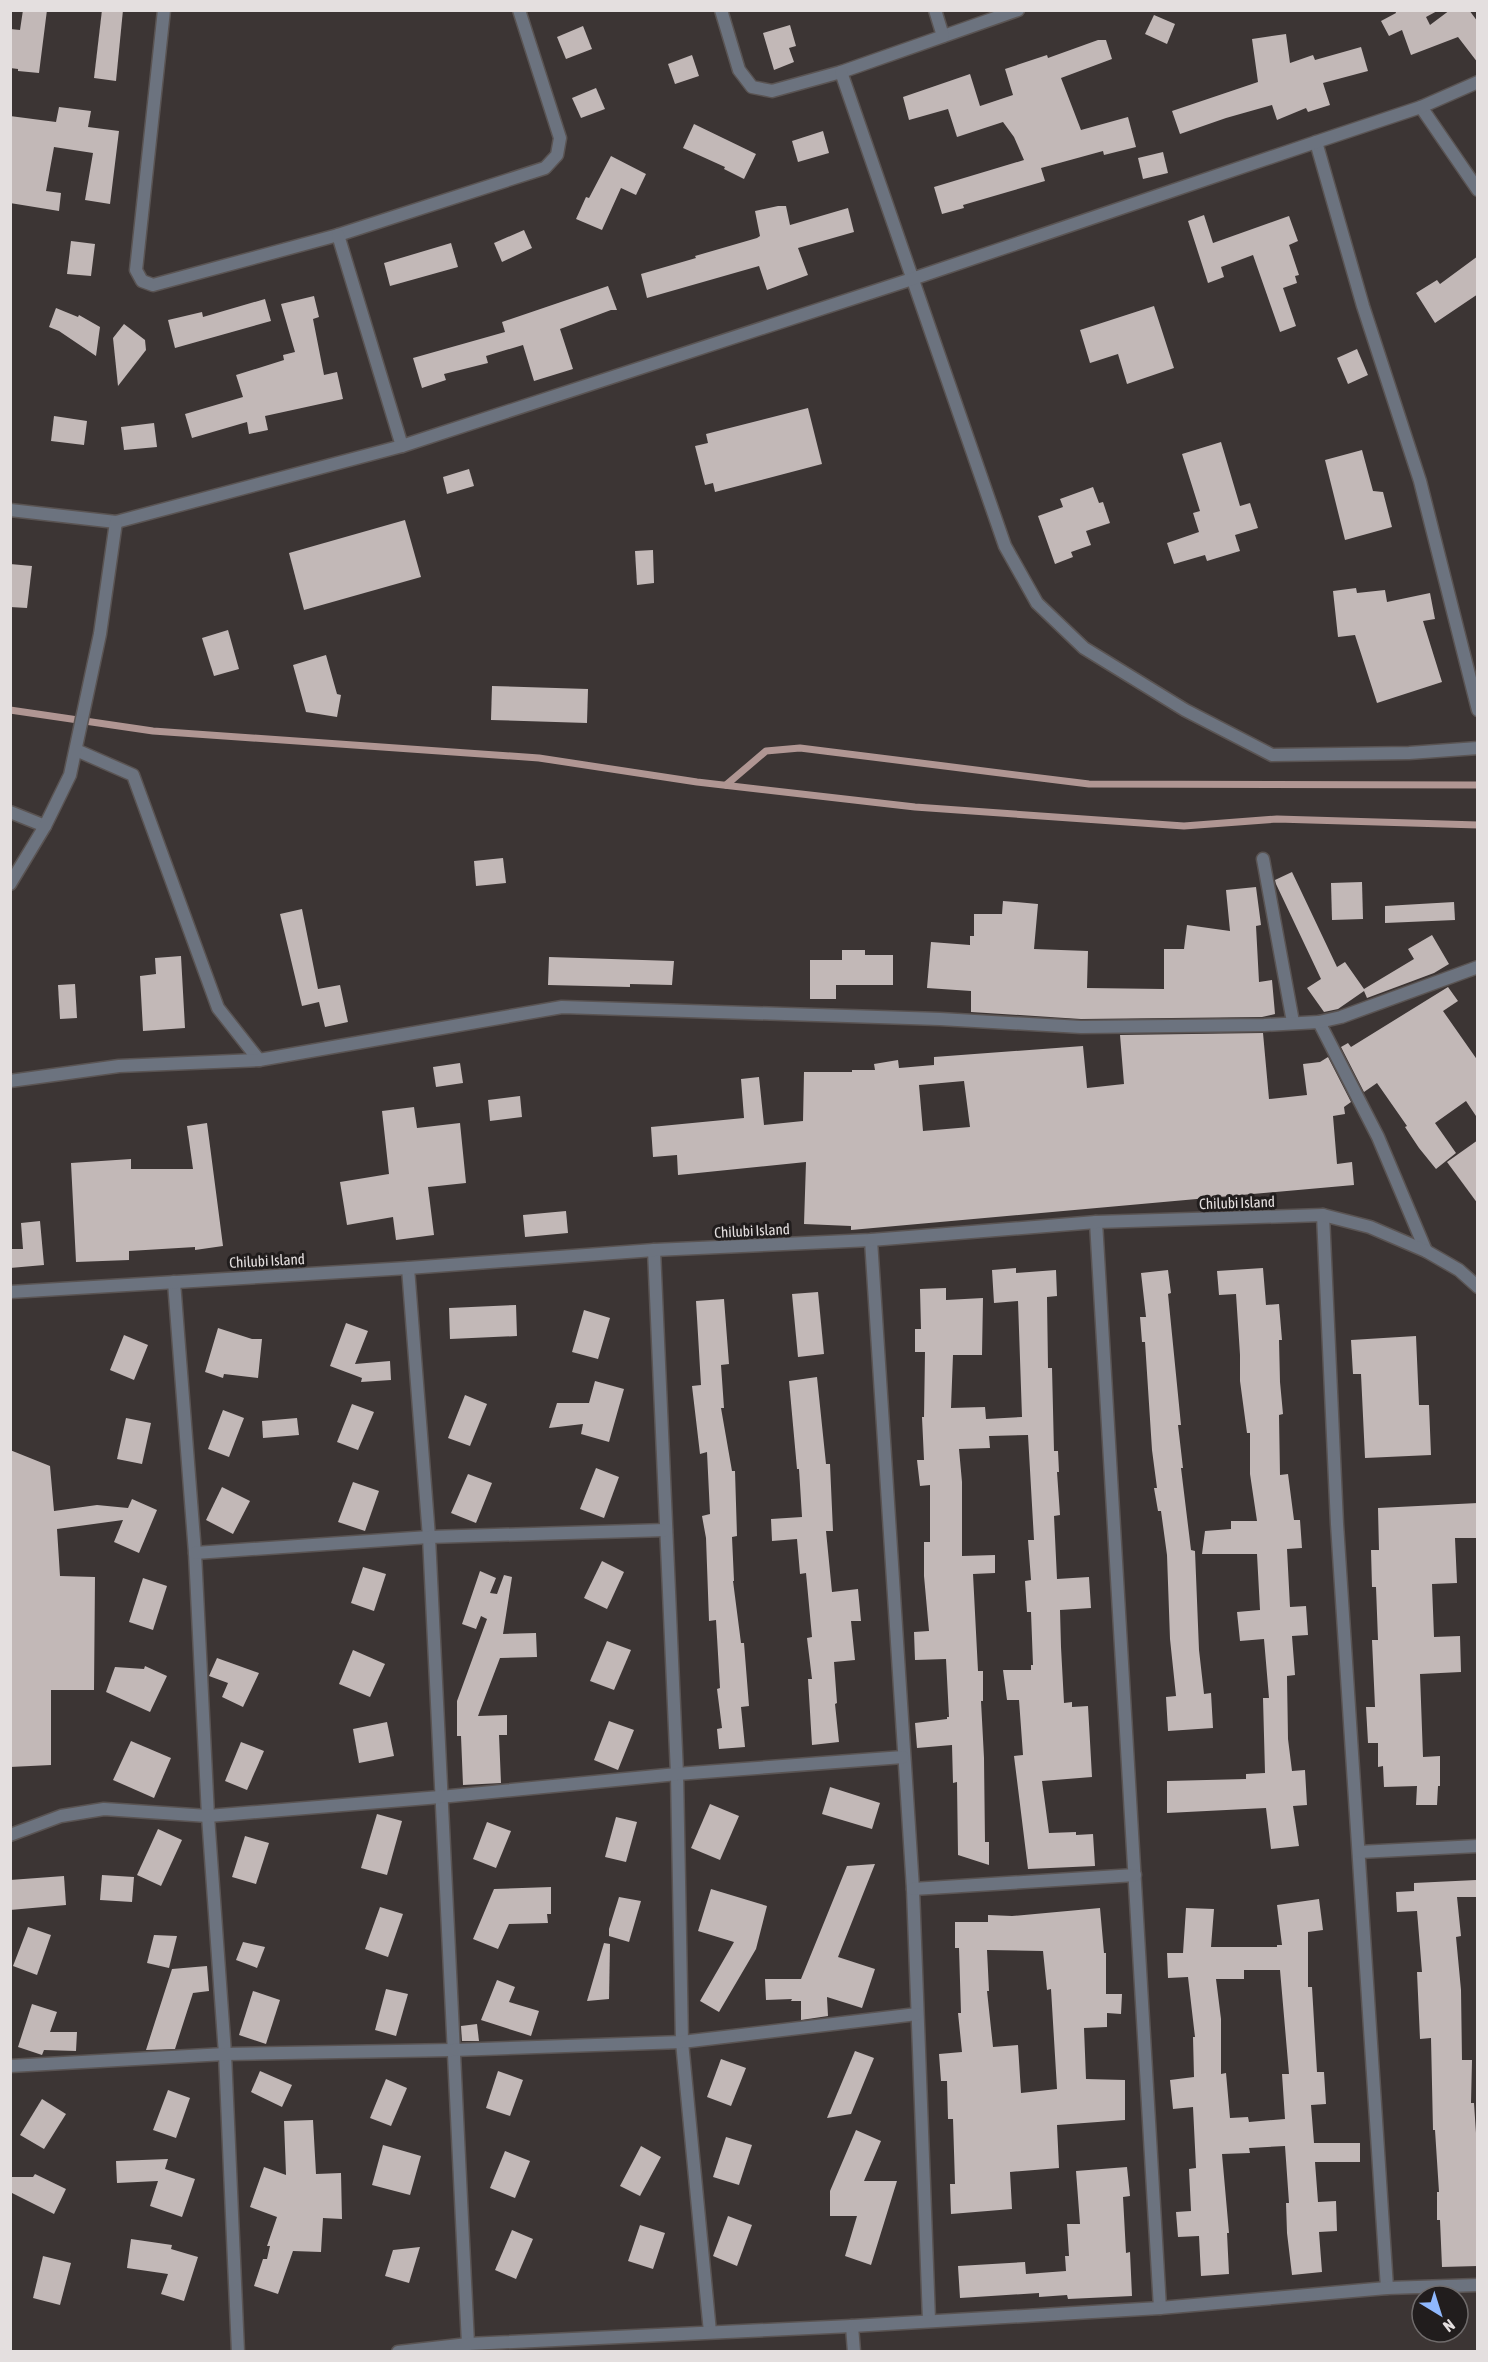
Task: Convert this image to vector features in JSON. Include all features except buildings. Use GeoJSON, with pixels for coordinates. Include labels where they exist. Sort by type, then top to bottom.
{"type":"FeatureCollection","features":[{"type":"Feature","properties":{"kind":"street"},"geometry":{"type":"LineString","coordinates":[[164,10],[136,270],[142,281],[153,285],[338,235],[545,168],[557,155],[560,138],[519,10]]}},
{"type":"Feature","properties":{"kind":"street"},"geometry":{"type":"LineString","coordinates":[[721,10],[739,70],[752,87],[772,91],[841,72],[1018,10]]}},
{"type":"Feature","properties":{"kind":"street"},"geometry":{"type":"LineString","coordinates":[[935,10],[943,36]]}},
{"type":"Feature","properties":{"kind":"street"},"geometry":{"type":"LineString","coordinates":[[841,72],[1005,546],[1037,603],[1084,648],[1185,710],[1272,755],[1409,753],[1478,748]]}},
{"type":"Feature","properties":{"kind":"street"},"geometry":{"type":"LineString","coordinates":[[10,510],[116,522],[402,446],[912,279],[1421,107],[1478,82]]}},
{"type":"Feature","properties":{"kind":"street"},"geometry":{"type":"LineString","coordinates":[[1421,107],[1478,190]]}},
{"type":"Feature","properties":{"kind":"street"},"geometry":{"type":"LineString","coordinates":[[1316,142],[1363,306],[1420,481],[1478,710]]}},
{"type":"Feature","properties":{"kind":"street"},"geometry":{"type":"LineString","coordinates":[[338,235],[402,446]]}},
{"type":"Feature","properties":{"kind":"street"},"geometry":{"type":"LineString","coordinates":[[10,884],[45,826],[70,775],[88,700],[100,634],[116,522]]}},
{"type":"Feature","properties":{"kind":"street"},"geometry":{"type":"LineString","coordinates":[[76,750],[133,775],[218,1008],[259,1060]]}},
{"type":"Feature","properties":{"kind":"street"},"geometry":{"type":"LineString","coordinates":[[10,812],[45,826]]}},
{"type":"Feature","properties":{"kind":"street"},"geometry":{"type":"LineString","coordinates":[[1263,859],[1293,1022]]}},
{"type":"Feature","properties":{"kind":"street"},"geometry":{"type":"LineString","coordinates":[[10,1081],[119,1066],[259,1060],[562,1007],[940,1019],[1081,1027],[1264,1025],[1319,1022],[1341,1017],[1478,967]]}},
{"type":"Feature","properties":{"kind":"street"},"geometry":{"type":"LineString","coordinates":[[1319,1022],[1378,1137],[1426,1251]]}},
{"type":"Feature","properties":{"kind":"street"},"geometry":{"type":"LineString","coordinates":[[1323,1215],[1337,1524],[1387,2288]]}},
{"type":"Feature","properties":{"kind":"street","name":"Chilubi Island"},"geometry":{"type":"LineString","coordinates":[[10,1292],[408,1268],[654,1250],[871,1240],[1096,1222],[1323,1215],[1370,1227],[1426,1251],[1459,1270],[1478,1287]]}},
{"type":"Feature","properties":{"kind":"street"},"geometry":{"type":"LineString","coordinates":[[1096,1222],[1160,2308]]}},
{"type":"Feature","properties":{"kind":"street"},"geometry":{"type":"LineString","coordinates":[[871,1240],[913,1889],[929,2320]]}},
{"type":"Feature","properties":{"kind":"street"},"geometry":{"type":"LineString","coordinates":[[654,1250],[677,1774],[682,2042],[710,2331]]}},
{"type":"Feature","properties":{"kind":"street"},"geometry":{"type":"LineString","coordinates":[[408,1268],[429,1538],[468,2344]]}},
{"type":"Feature","properties":{"kind":"street"},"geometry":{"type":"LineString","coordinates":[[174,1281],[195,1552],[208,1816],[225,2054],[238,2352]]}},
{"type":"Feature","properties":{"kind":"street"},"geometry":{"type":"LineString","coordinates":[[195,1552],[429,1538],[666,1530]]}},
{"type":"Feature","properties":{"kind":"street"},"geometry":{"type":"LineString","coordinates":[[10,1835],[61,1816],[104,1809],[208,1816],[677,1774],[903,1757]]}},
{"type":"Feature","properties":{"kind":"street"},"geometry":{"type":"LineString","coordinates":[[1359,1852],[1478,1846]]}},
{"type":"Feature","properties":{"kind":"street"},"geometry":{"type":"LineString","coordinates":[[913,1889],[1135,1875]]}},
{"type":"Feature","properties":{"kind":"street"},"geometry":{"type":"LineString","coordinates":[[10,2066],[225,2054],[453,2050],[682,2042],[917,2014]]}},
{"type":"Feature","properties":{"kind":"street"},"geometry":{"type":"LineString","coordinates":[[398,2352],[468,2344],[852,2326],[1160,2308],[1387,2288],[1478,2285]]}},
{"type":"Feature","properties":{"kind":"street"},"geometry":{"type":"LineString","coordinates":[[852,2326],[854,2352]]}},
{"type":"Feature","properties":{"kind":"waterway"},"geometry":{"type":"LineString","coordinates":[[10,710],[153,731],[539,758],[697,782],[915,807],[1184,826],[1277,819],[1478,825]]}},
{"type":"Feature","properties":{"kind":"waterway"},"geometry":{"type":"LineString","coordinates":[[726,785],[766,751],[800,748],[1089,784],[1478,785]]}}]}
